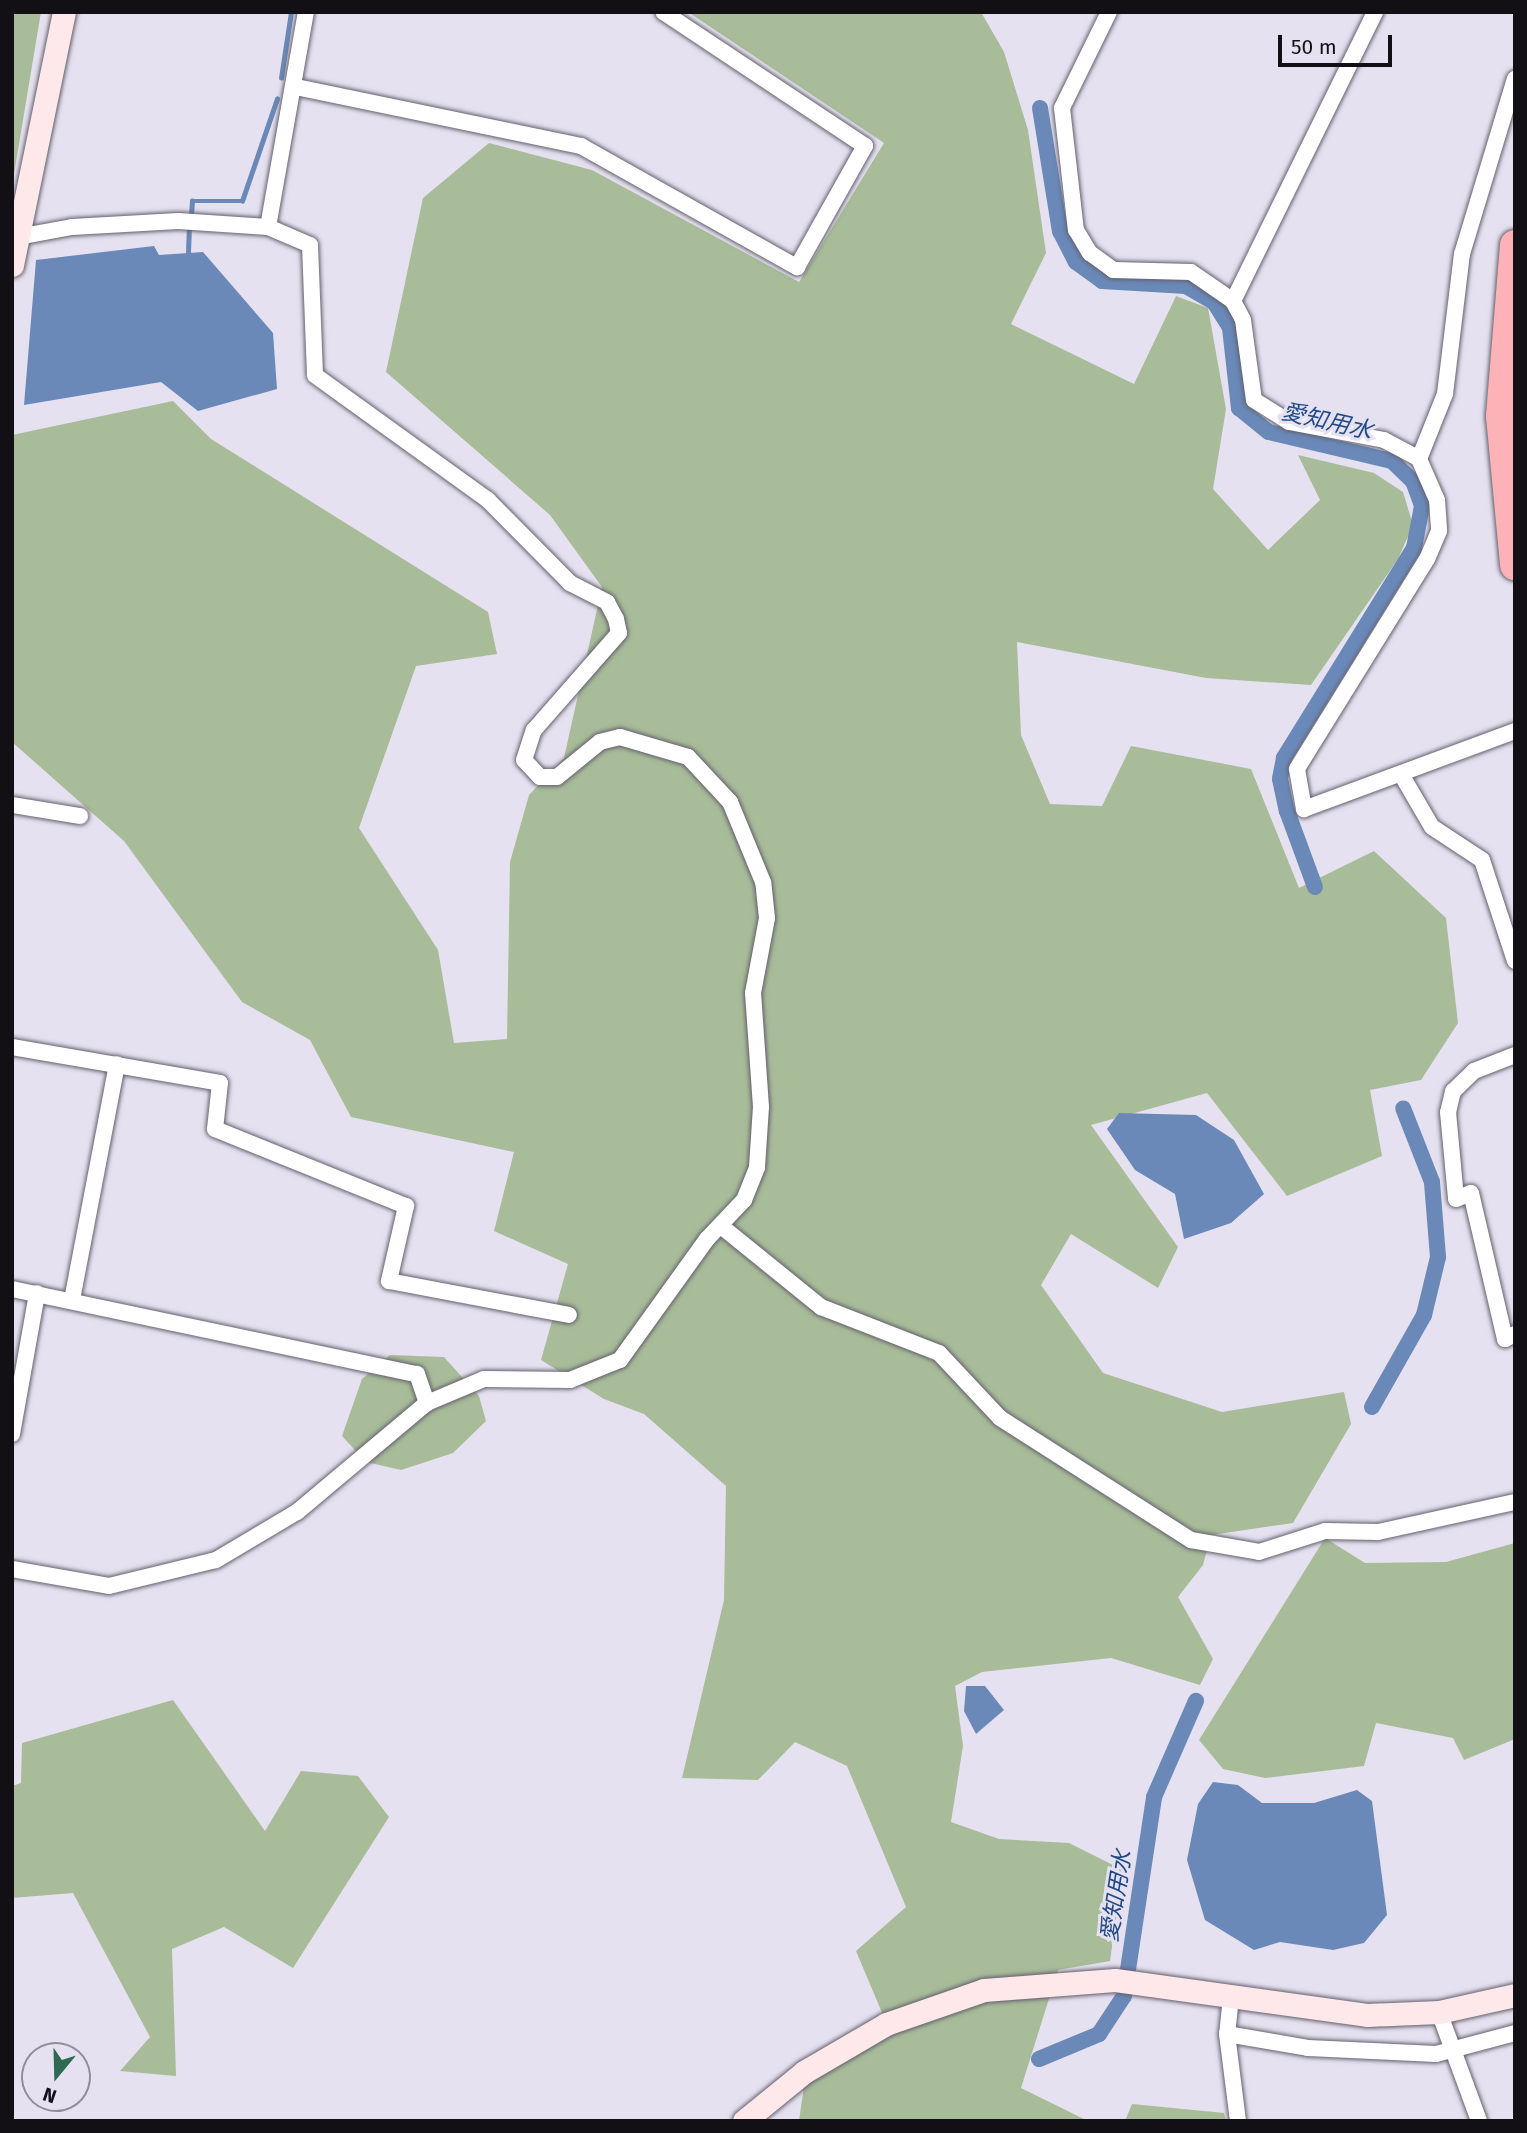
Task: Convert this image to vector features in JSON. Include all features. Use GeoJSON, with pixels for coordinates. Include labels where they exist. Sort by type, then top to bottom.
{"type":"FeatureCollection","features":[{"type":"Feature","properties":{"kind":"highway"},"geometry":{"type":"LineString","coordinates":[[1515,244],[1501,416],[1515,565]]}},
{"type":"Feature","properties":{"kind":"street"},"geometry":{"type":"LineString","coordinates":[[12,265],[64,12]]}},
{"type":"Feature","properties":{"kind":"street"},"geometry":{"type":"LineString","coordinates":[[268,228],[296,87],[306,12]]}},
{"type":"Feature","properties":{"kind":"street"},"geometry":{"type":"LineString","coordinates":[[296,87],[581,146],[797,267],[865,146],[663,12]]}},
{"type":"Feature","properties":{"kind":"street"},"geometry":{"type":"LineString","coordinates":[[1233,300],[1375,12]]}},
{"type":"Feature","properties":{"kind":"street"},"geometry":{"type":"LineString","coordinates":[[1106,13],[1062,108],[1076,230],[1090,253],[1113,270],[1191,272],[1233,300],[1245,329],[1247,376],[1254,400],[1266,411],[1289,422],[1384,440],[1419,459],[1431,477],[1439,531],[1312,739],[1297,769],[1297,792],[1304,809],[1515,731]]}},
{"type":"Feature","properties":{"kind":"street"},"geometry":{"type":"LineString","coordinates":[[1419,459],[1445,394],[1462,254],[1515,79]]}},
{"type":"Feature","properties":{"kind":"street"},"geometry":{"type":"LineString","coordinates":[[12,1569],[109,1586],[216,1560],[296,1512],[427,1403],[484,1379],[570,1380],[620,1360],[720,1226],[744,1200],[760,1150],[753,993],[767,918],[763,882],[730,802],[708,772],[647,740],[600,742],[557,777],[540,777],[524,760],[534,730],[619,633],[616,619],[607,602],[570,583],[488,500],[315,375],[310,245],[268,228],[178,221],[72,227],[17,237]]}},
{"type":"Feature","properties":{"kind":"street"},"geometry":{"type":"LineString","coordinates":[[1401,774],[1432,827],[1482,860],[1515,961]]}},
{"type":"Feature","properties":{"kind":"street"},"geometry":{"type":"LineString","coordinates":[[12,806],[80,816]]}},
{"type":"Feature","properties":{"kind":"street"},"geometry":{"type":"LineString","coordinates":[[12,1048],[220,1083],[215,1129],[407,1206],[389,1281],[569,1315]]}},
{"type":"Feature","properties":{"kind":"street"},"geometry":{"type":"LineString","coordinates":[[1515,1055],[1474,1071],[1453,1091],[1448,1112],[1456,1199],[1471,1193],[1505,1339],[1515,1334]]}},
{"type":"Feature","properties":{"kind":"street"},"geometry":{"type":"LineString","coordinates":[[72,1300],[117,1064]]}},
{"type":"Feature","properties":{"kind":"street"},"geometry":{"type":"LineString","coordinates":[[720,1226],[821,1307],[939,1353],[1000,1418],[1191,1540],[1259,1552],[1325,1531],[1378,1532],[1515,1502]]}},
{"type":"Feature","properties":{"kind":"street"},"geometry":{"type":"LineString","coordinates":[[12,1289],[417,1374],[427,1403]]}},
{"type":"Feature","properties":{"kind":"street"},"geometry":{"type":"LineString","coordinates":[[12,1434],[37,1293]]}},
{"type":"Feature","properties":{"kind":"street"},"geometry":{"type":"LineString","coordinates":[[744,2121],[804,2072],[886,2024],[935,2004],[1018,1984],[1115,1980],[1367,2015],[1439,2012],[1515,1995]]}},
{"type":"Feature","properties":{"kind":"street"},"geometry":{"type":"LineString","coordinates":[[1231,1997],[1227,2034],[1238,2121]]}},
{"type":"Feature","properties":{"kind":"street"},"geometry":{"type":"LineString","coordinates":[[1439,2012],[1479,2121]]}},
{"type":"Feature","properties":{"kind":"street"},"geometry":{"type":"LineString","coordinates":[[1227,2034],[1307,2048],[1452,2053],[1515,2033]]}},
{"type":"Feature","properties":{"kind":"green space"},"geometry":{"type":"Polygon","coordinates":[[[12,12],[41,12],[12,186],[12,12]]]}},
{"type":"Feature","properties":{"kind":"green space"},"geometry":{"type":"Polygon","coordinates":[[[688,12],[981,12],[1004,52],[1028,130],[1046,253],[1011,324],[1134,384],[1176,296],[1208,308],[1226,409],[1213,489],[1268,550],[1320,500],[1298,455],[1374,473],[1403,492],[1413,525],[1398,559],[1311,685],[1206,678],[1017,642],[1021,735],[1050,804],[1102,806],[1131,746],[1251,769],[1299,888],[1374,851],[1446,918],[1458,1023],[1421,1080],[1370,1090],[1382,1156],[1287,1196],[1207,1093],[1091,1125],[1178,1247],[1158,1288],[1071,1234],[1041,1285],[1103,1373],[1222,1412],[1344,1392],[1351,1424],[1293,1523],[1211,1535],[1203,1565],[1178,1597],[1213,1659],[1200,1685],[1111,1658],[982,1672],[955,1686],[963,1746],[951,1822],[999,1839],[1069,1843],[1123,1870],[1110,1961],[1058,1970],[1021,2088],[1088,2121],[799,2121],[804,2086],[891,2034],[856,1951],[906,1907],[847,1766],[795,1742],[758,1780],[682,1778],[724,1600],[726,1486],[644,1414],[604,1399],[541,1360],[568,1264],[494,1231],[514,1152],[351,1117],[310,1040],[242,1002],[124,841],[12,742],[12,435],[173,401],[211,439],[488,612],[497,654],[416,666],[359,828],[438,950],[454,1043],[507,1039],[510,862],[529,795],[564,758],[602,587],[550,515],[386,372],[423,198],[489,143],[592,170],[799,282],[884,143],[688,12]]]}},
{"type":"Feature","properties":{"kind":"green space"},"geometry":{"type":"Polygon","coordinates":[[[390,1355],[444,1357],[479,1396],[486,1421],[453,1453],[401,1470],[366,1462],[342,1436],[362,1379],[390,1355]]]}},
{"type":"Feature","properties":{"kind":"green space"},"geometry":{"type":"Polygon","coordinates":[[[1325,1538],[1365,1563],[1446,1562],[1515,1543],[1515,1739],[1464,1760],[1453,1738],[1376,1723],[1364,1766],[1265,1778],[1223,1769],[1199,1740],[1325,1538]]]}},
{"type":"Feature","properties":{"kind":"green space"},"geometry":{"type":"Polygon","coordinates":[[[173,1700],[265,1831],[301,1771],[358,1776],[389,1817],[293,1968],[224,1927],[172,1949],[176,2076],[120,2071],[150,2037],[73,1893],[12,1898],[12,1786],[21,1783],[22,1743],[173,1700]]]}},
{"type":"Feature","properties":{"kind":"green space"},"geometry":{"type":"Polygon","coordinates":[[[1132,2104],[1224,2113],[1226,2121],[1125,2121],[1132,2104]]]}},
{"type":"Feature","properties":{"kind":"water"},"geometry":{"type":"Polygon","coordinates":[[[154,246],[159,255],[203,252],[273,333],[277,389],[198,411],[161,382],[24,405],[36,260],[154,246]]]}},
{"type":"Feature","properties":{"kind":"water"},"geometry":{"type":"Polygon","coordinates":[[[1119,1113],[1196,1115],[1234,1140],[1264,1194],[1231,1223],[1184,1239],[1175,1194],[1135,1170],[1107,1129],[1119,1113]]]}},
{"type":"Feature","properties":{"kind":"water"},"geometry":{"type":"Polygon","coordinates":[[[966,1686],[985,1686],[1004,1710],[976,1734],[964,1711],[966,1686]]]}},
{"type":"Feature","properties":{"kind":"water"},"geometry":{"type":"Polygon","coordinates":[[[1213,1782],[1238,1785],[1262,1803],[1314,1803],[1357,1790],[1372,1801],[1387,1915],[1364,1943],[1333,1950],[1280,1942],[1254,1950],[1205,1920],[1187,1860],[1198,1804],[1213,1782]]]}},
{"type":"Feature","properties":{"kind":"waterway"},"geometry":{"type":"LineString","coordinates":[[281,78],[291,12]]}},
{"type":"Feature","properties":{"kind":"waterway"},"geometry":{"type":"LineString","coordinates":[[191,215],[192,201],[242,201],[277,99]]}},
{"type":"Feature","properties":{"kind":"waterway","name":"愛知用水"},"geometry":{"type":"LineString","coordinates":[[1040,108],[1060,231],[1076,262],[1102,281],[1186,286],[1214,302],[1230,328],[1239,408],[1269,432],[1392,461],[1413,481],[1422,506],[1414,548],[1284,758],[1280,779],[1287,811],[1315,887]]}},
{"type":"Feature","properties":{"kind":"waterway"},"geometry":{"type":"LineString","coordinates":[[188,253],[189,230]]}},
{"type":"Feature","properties":{"kind":"waterway","name":"愛知用水"},"geometry":{"type":"LineString","coordinates":[[1372,1407],[1424,1315],[1438,1257],[1432,1182],[1403,1108]]}},
{"type":"Feature","properties":{"kind":"waterway","name":"愛知用水"},"geometry":{"type":"LineString","coordinates":[[1039,2059],[1099,2034],[1124,1996],[1154,1797],[1196,1701]]}}]}
